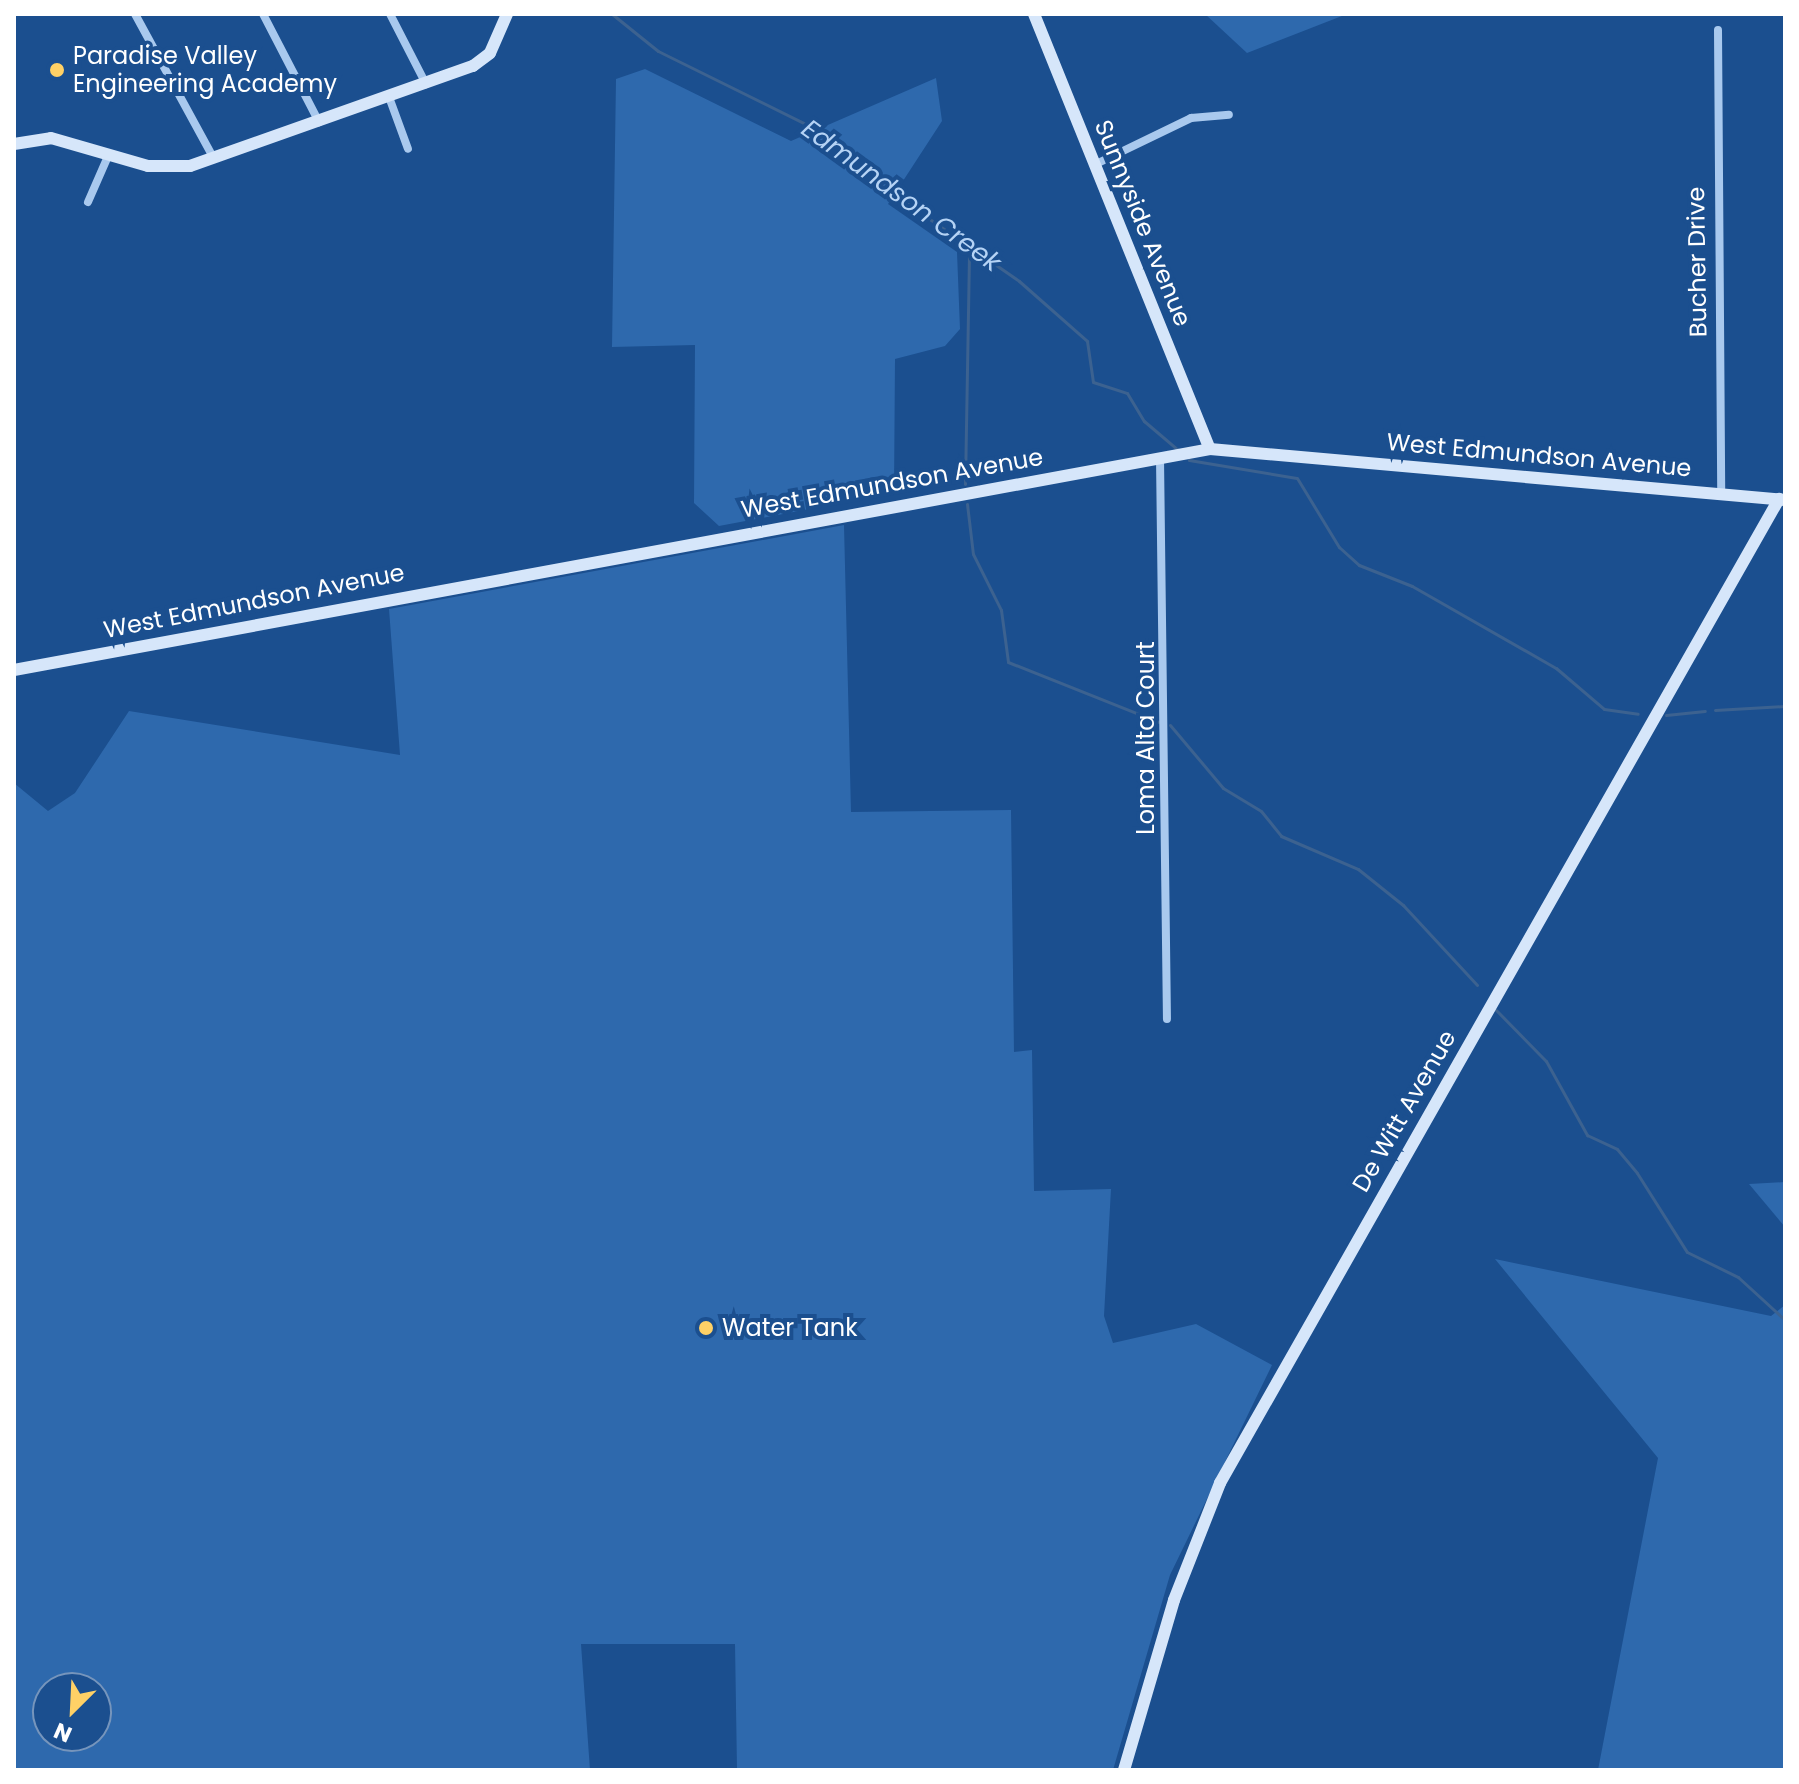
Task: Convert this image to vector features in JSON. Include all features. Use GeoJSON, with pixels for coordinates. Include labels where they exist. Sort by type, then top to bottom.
{"type":"FeatureCollection","features":[{"type":"Feature","properties":{"kind":"street"},"geometry":{"type":"LineString","coordinates":[[135,14],[214,160]]}},
{"type":"Feature","properties":{"kind":"street"},"geometry":{"type":"LineString","coordinates":[[263,14],[319,122]]}},
{"type":"Feature","properties":{"kind":"street"},"geometry":{"type":"LineString","coordinates":[[390,14],[426,84]]}},
{"type":"Feature","properties":{"kind":"street"},"geometry":{"type":"LineString","coordinates":[[14,144],[51,138],[167,167],[214,160],[426,84],[490,53],[507,14]]}},
{"type":"Feature","properties":{"kind":"street","name":"Sunnyside Avenue"},"geometry":{"type":"LineString","coordinates":[[1034,14],[1210,449]]}},
{"type":"Feature","properties":{"kind":"street","name":"Bucher Drive"},"geometry":{"type":"LineString","coordinates":[[1718,30],[1721,493]]}},
{"type":"Feature","properties":{"kind":"street"},"geometry":{"type":"LineString","coordinates":[[389,97],[408,149]]}},
{"type":"Feature","properties":{"kind":"street"},"geometry":{"type":"LineString","coordinates":[[1096,164],[1191,118],[1229,115]]}},
{"type":"Feature","properties":{"kind":"street"},"geometry":{"type":"LineString","coordinates":[[88,202],[109,154]]}},
{"type":"Feature","properties":{"kind":"street","name":"West Edmundson Avenue"},"geometry":{"type":"LineString","coordinates":[[14,670],[1210,449],[1782,499]]}},
{"type":"Feature","properties":{"kind":"street","name":"Loma Alta Court"},"geometry":{"type":"LineString","coordinates":[[1160,458],[1167,1019]]}},
{"type":"Feature","properties":{"kind":"street","name":"De Witt Avenue"},"geometry":{"type":"LineString","coordinates":[[1124,1770],[1174,1600],[1220,1483],[1782,499]]}},
{"type":"Feature","properties":{"kind":"shaded area"},"geometry":{"type":"Polygon","coordinates":[[[1205,14],[1347,14],[1247,53],[1205,14]]]}},
{"type":"Feature","properties":{"kind":"shaded area"},"geometry":{"type":"Polygon","coordinates":[[[645,69],[791,141],[936,78],[942,121],[888,204],[957,252],[960,329],[945,346],[895,359],[894,493],[719,526],[694,503],[695,345],[612,347],[616,79],[645,69]]]}},
{"type":"Feature","properties":{"kind":"shaded area"},"geometry":{"type":"Polygon","coordinates":[[[844,525],[851,812],[1011,810],[1014,1052],[1032,1050],[1034,1191],[1111,1189],[1104,1316],[1113,1343],[1196,1324],[1272,1365],[1170,1575],[1113,1770],[737,1770],[735,1644],[581,1644],[590,1770],[14,1770],[14,783],[48,811],[75,793],[129,711],[400,755],[389,609],[844,525]]]}},
{"type":"Feature","properties":{"kind":"shaded area"},"geometry":{"type":"Polygon","coordinates":[[[1785,1182],[1785,1227],[1749,1184],[1785,1182]]]}},
{"type":"Feature","properties":{"kind":"shaded area"},"geometry":{"type":"Polygon","coordinates":[[[1495,1259],[1771,1316],[1785,1305],[1785,1770],[1598,1770],[1658,1458],[1495,1259]]]}},
{"type":"Feature","properties":{"kind":"waterway","name":"Edmundson Creek"},"geometry":{"type":"LineString","coordinates":[[612,14],[658,51],[822,132],[853,166],[1019,281],[1087,341],[1093,382],[1127,393],[1144,421],[1178,450]]}},
{"type":"Feature","properties":{"kind":"waterway"},"geometry":{"type":"LineString","coordinates":[[965,484],[969,248]]}},
{"type":"Feature","properties":{"kind":"waterway","name":"Edmundson Creek"},"geometry":{"type":"LineString","coordinates":[[1189,460],[1297,478],[1339,547],[1359,565],[1412,586],[1556,668],[1604,709],[1638,714]]}},
{"type":"Feature","properties":{"kind":"waterway"},"geometry":{"type":"LineString","coordinates":[[967,504],[973,554],[1001,610],[1008,662],[1159,722]]}},
{"type":"Feature","properties":{"kind":"waterway","name":"Edmundson Creek"},"geometry":{"type":"LineString","coordinates":[[1715,710],[1785,706]]}},
{"type":"Feature","properties":{"kind":"waterway","name":"Edmundson Creek"},"geometry":{"type":"LineString","coordinates":[[1666,715],[1705,711]]}},
{"type":"Feature","properties":{"kind":"waterway"},"geometry":{"type":"LineString","coordinates":[[1170,725],[1223,788],[1261,811],[1281,836],[1358,869],[1403,905],[1477,985]]}},
{"type":"Feature","properties":{"kind":"waterway"},"geometry":{"type":"LineString","coordinates":[[1496,1010],[1546,1061],[1587,1135],[1617,1149],[1637,1173],[1687,1252],[1738,1277],[1785,1320]]}},
{"type":"Feature","properties":{"kind":"place","name":"Paradise Valley Engineering Academy"},"geometry":{"type":"Point","coordinates":[57,70]}},
{"type":"Feature","properties":{"kind":"place","name":"Water Tank"},"geometry":{"type":"Point","coordinates":[706,1328]}}]}
